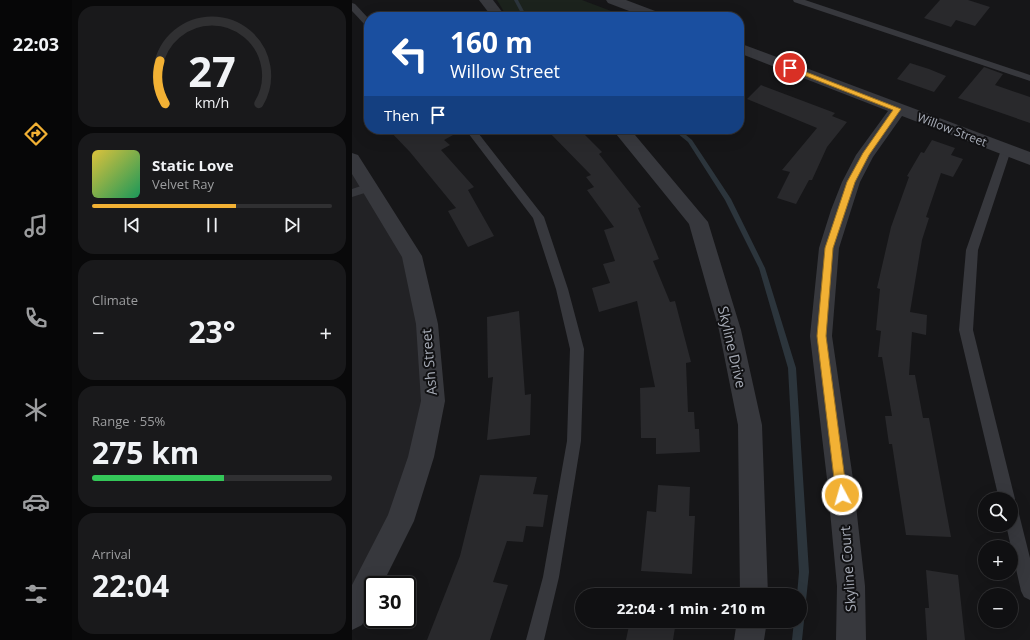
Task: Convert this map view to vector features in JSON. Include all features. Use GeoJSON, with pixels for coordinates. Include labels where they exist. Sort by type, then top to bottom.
{"type":"FeatureCollection","features":[{"type":"Feature","properties":{"kind":"street"},"geometry":{"type":"LineString","coordinates":[[486,0],[495,12]]}},
{"type":"Feature","properties":{"kind":"street"},"geometry":{"type":"LineString","coordinates":[[613,0],[645,12]]}},
{"type":"Feature","properties":{"kind":"street","name":"Willow Street"},"geometry":{"type":"LineString","coordinates":[[744,50],[1030,159]]}},
{"type":"Feature","properties":{"kind":"street","name":"Skyline Court"},"geometry":{"type":"LineString","coordinates":[[851,640],[851,586],[840,480],[822,336],[823,314],[829,248],[848,189],[865,155],[898,109]]}},
{"type":"Feature","properties":{"kind":"street","name":"Skyline Drive"},"geometry":{"type":"LineString","coordinates":[[625,134],[698,222],[730,330],[750,425],[754,588]]}},
{"type":"Feature","properties":{"kind":"street","name":"Ash Street"},"geometry":{"type":"LineString","coordinates":[[352,159],[361,190],[412,256],[427,324],[433,401],[421,457],[400,521],[352,615]]}},
{"type":"Feature","properties":{"kind":"street"},"geometry":{"type":"LineString","coordinates":[[749,640],[751,628]]}},
{"type":"Feature","properties":{"kind":"lane"},"geometry":{"type":"LineString","coordinates":[[796,0],[1030,78]]}},
{"type":"Feature","properties":{"kind":"lane"},"geometry":{"type":"LineString","coordinates":[[352,6],[364,19]]}},
{"type":"Feature","properties":{"kind":"lane"},"geometry":{"type":"LineString","coordinates":[[474,134],[538,217],[562,289],[577,350],[574,441],[551,577],[535,640]]}},
{"type":"Feature","properties":{"kind":"lane"},"geometry":{"type":"LineString","coordinates":[[1005,492],[966,330],[972,250],[1006,150]]}},
{"type":"Feature","properties":{"kind":"lane"},"geometry":{"type":"LineString","coordinates":[[1015,532],[1030,591]]}},
{"type":"Feature","properties":{"kind":"shaded area"},"geometry":{"type":"Polygon","coordinates":[[[497,0],[582,0],[614,12],[504,12],[497,0]]]}},
{"type":"Feature","properties":{"kind":"shaded area"},"geometry":{"type":"Polygon","coordinates":[[[352,159],[412,256],[433,401],[367,576],[364,576],[364,583],[352,615],[352,159]]]}},
{"type":"Feature","properties":{"kind":"building"},"geometry":{"type":"Polygon","coordinates":[[[940,0],[968,0],[990,7],[975,26],[956,20],[951,27],[924,18],[940,0]]]}},
{"type":"Feature","properties":{"kind":"building"},"geometry":{"type":"Polygon","coordinates":[[[910,63],[946,76],[934,92],[897,79],[910,63]]]}},
{"type":"Feature","properties":{"kind":"building"},"geometry":{"type":"Polygon","coordinates":[[[984,67],[1003,74],[995,85],[1030,97],[1030,123],[958,98],[984,67]]]}},
{"type":"Feature","properties":{"kind":"building"},"geometry":{"type":"Polygon","coordinates":[[[761,85],[835,113],[832,116],[847,122],[827,147],[812,180],[809,180],[796,204],[777,198],[790,172],[782,170],[817,128],[747,99],[761,85]]]}},
{"type":"Feature","properties":{"kind":"building"},"geometry":{"type":"Polygon","coordinates":[[[393,134],[455,134],[444,140],[450,145],[441,150],[474,187],[468,190],[494,236],[468,247],[448,211],[456,208],[410,152],[393,134]]]}},
{"type":"Feature","properties":{"kind":"building"},"geometry":{"type":"Polygon","coordinates":[[[551,134],[584,134],[602,152],[599,154],[641,207],[638,208],[659,259],[653,261],[670,302],[675,301],[691,362],[686,363],[688,412],[694,412],[695,429],[699,429],[700,452],[656,454],[656,438],[641,438],[640,388],[655,387],[637,301],[599,312],[592,288],[610,283],[603,264],[615,261],[604,230],[614,227],[587,190],[594,187],[586,177],[591,175],[551,134]]]}},
{"type":"Feature","properties":{"kind":"building"},"geometry":{"type":"Polygon","coordinates":[[[932,140],[955,148],[951,155],[963,159],[953,177],[941,173],[926,217],[929,218],[922,240],[910,312],[927,315],[926,335],[912,332],[909,375],[915,375],[923,418],[929,418],[951,537],[906,535],[892,444],[889,444],[885,416],[892,416],[882,357],[878,357],[881,331],[876,330],[880,289],[877,288],[891,227],[909,177],[907,176],[921,152],[924,153],[932,140]]]}},
{"type":"Feature","properties":{"kind":"building"},"geometry":{"type":"Polygon","coordinates":[[[519,311],[525,395],[531,394],[530,435],[487,440],[493,377],[488,378],[487,317],[519,311]]]}},
{"type":"Feature","properties":{"kind":"building"},"geometry":{"type":"Polygon","coordinates":[[[480,475],[537,477],[533,494],[548,495],[543,527],[526,526],[523,542],[507,541],[493,582],[508,585],[490,640],[427,640],[460,556],[480,475]]]}},
{"type":"Feature","properties":{"kind":"building"},"geometry":{"type":"Polygon","coordinates":[[[658,485],[690,487],[689,516],[695,516],[692,574],[641,571],[647,511],[656,512],[658,485]]]}},
{"type":"Feature","properties":{"kind":"building"},"geometry":{"type":"Polygon","coordinates":[[[926,570],[958,575],[965,640],[927,640],[925,608],[929,608],[926,570]]]}},
{"type":"Feature","properties":{"kind":"building"},"geometry":{"type":"Polygon","coordinates":[[[629,628],[675,628],[673,640],[626,640],[629,628]]]}},
{"type":"Feature","properties":{"kind":"waterway"},"geometry":{"type":"LineString","coordinates":[[516,0],[522,12]]}},
{"type":"Feature","properties":{"kind":"waterway"},"geometry":{"type":"LineString","coordinates":[[681,134],[690,141],[728,199],[762,268],[792,368],[804,572],[802,588]]}},
{"type":"Feature","properties":{"kind":"waterway"},"geometry":{"type":"LineString","coordinates":[[797,640],[798,628]]}},
{"type":"Feature","properties":{"kind":"route"},"geometry":{"type":"LineString","coordinates":[[790,68],[898,109],[865,155],[851,182],[829,248],[822,336],[842,495]]}}]}
